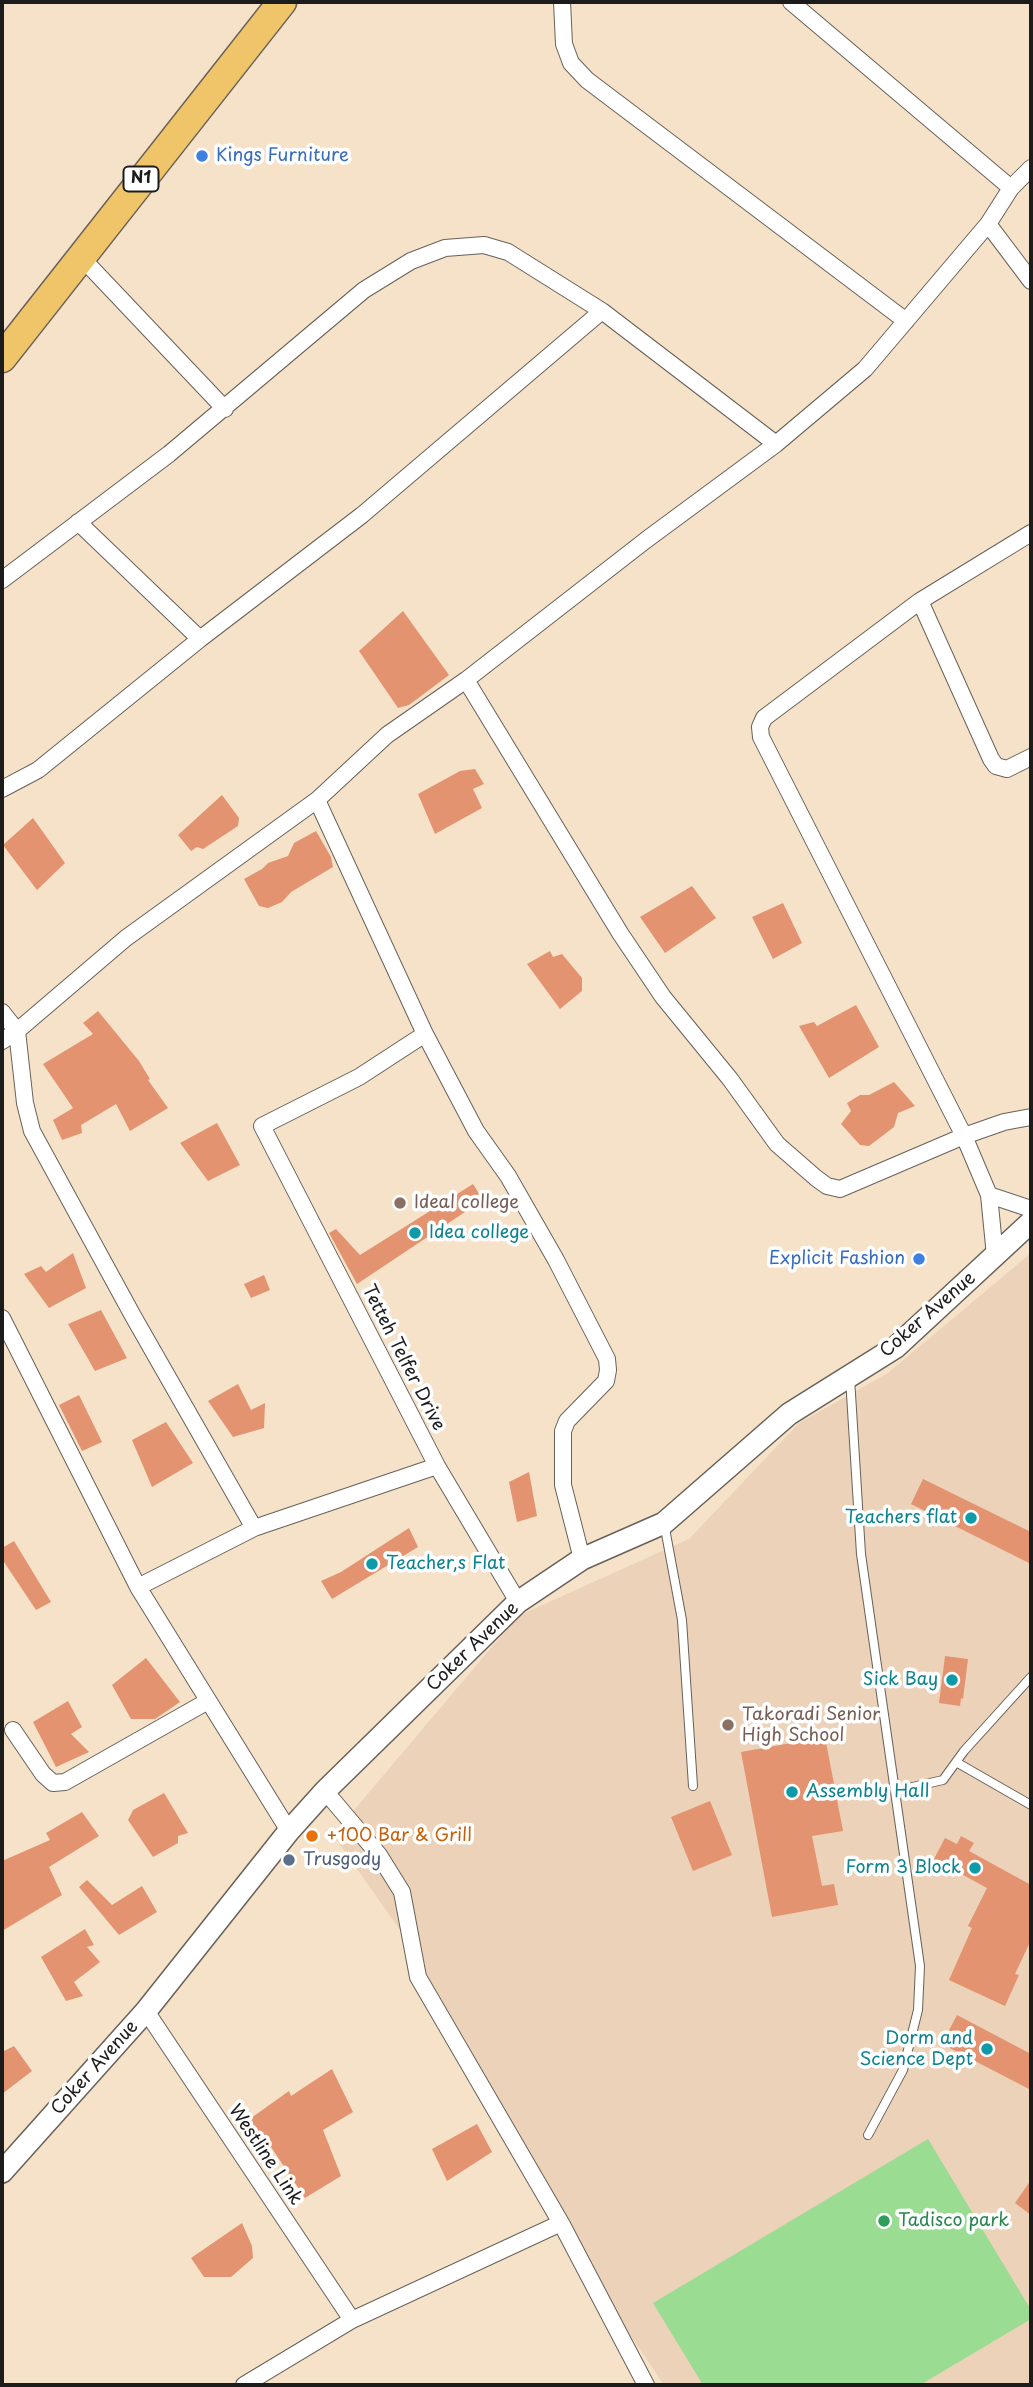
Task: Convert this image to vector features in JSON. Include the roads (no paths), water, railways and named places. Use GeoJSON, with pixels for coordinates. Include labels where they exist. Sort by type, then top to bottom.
{"type":"FeatureCollection","features":[{"type":"Feature","properties":{"kind":"highway","name":"N1"},"geometry":{"type":"LineString","coordinates":[[2,358],[282,2]]}},
{"type":"Feature","properties":{"kind":"street"},"geometry":{"type":"LineString","coordinates":[[562,2],[564,44],[571,63],[587,80],[906,321]]}},
{"type":"Feature","properties":{"kind":"street"},"geometry":{"type":"LineString","coordinates":[[791,2],[1011,188]]}},
{"type":"Feature","properties":{"kind":"street"},"geometry":{"type":"LineString","coordinates":[[2,1041],[18,1031],[126,937],[317,800],[387,735],[466,680],[646,540],[776,444],[865,369],[988,224],[1011,188],[1031,168]]}},
{"type":"Feature","properties":{"kind":"street"},"geometry":{"type":"LineString","coordinates":[[988,224],[1031,281]]}},
{"type":"Feature","properties":{"kind":"street"},"geometry":{"type":"LineString","coordinates":[[2,580],[225,409],[365,290],[411,261],[445,248],[484,245],[508,252],[602,311],[776,444]]}},
{"type":"Feature","properties":{"kind":"street"},"geometry":{"type":"LineString","coordinates":[[80,256],[225,409]]}},
{"type":"Feature","properties":{"kind":"street"},"geometry":{"type":"LineString","coordinates":[[2,789],[38,770],[200,639],[362,515],[602,311]]}},
{"type":"Feature","properties":{"kind":"street"},"geometry":{"type":"LineString","coordinates":[[78,522],[200,639]]}},
{"type":"Feature","properties":{"kind":"street"},"geometry":{"type":"LineString","coordinates":[[995,1256],[989,1195],[964,1136],[761,737],[760,727],[764,718],[920,601],[1031,533]]}},
{"type":"Feature","properties":{"kind":"street"},"geometry":{"type":"LineString","coordinates":[[920,601],[990,759],[996,766],[1007,769],[1031,757]]}},
{"type":"Feature","properties":{"kind":"street"},"geometry":{"type":"LineString","coordinates":[[466,680],[627,944],[663,997],[730,1079],[777,1144],[816,1178],[827,1186],[840,1189],[964,1136],[1004,1122],[1031,1117]]}},
{"type":"Feature","properties":{"kind":"street"},"geometry":{"type":"LineString","coordinates":[[317,800],[425,1034],[476,1131],[508,1176],[549,1248],[607,1359],[606,1381],[566,1421],[563,1431],[563,1485],[582,1559]]}},
{"type":"Feature","properties":{"kind":"street"},"geometry":{"type":"LineString","coordinates":[[2,1012],[18,1031],[25,1102],[32,1131],[133,1316],[254,1528]]}},
{"type":"Feature","properties":{"kind":"street","name":"Tetteh Telfer Drive"},"geometry":{"type":"LineString","coordinates":[[425,1034],[359,1077],[262,1126],[437,1466],[517,1602]]}},
{"type":"Feature","properties":{"kind":"street"},"geometry":{"type":"LineString","coordinates":[[989,1195],[1031,1209]]}},
{"type":"Feature","properties":{"kind":"street","name":"Coker Avenue"},"geometry":{"type":"LineString","coordinates":[[2,2172],[146,2011],[289,1831],[325,1791],[517,1602],[582,1559],[664,1523],[789,1414],[896,1347],[1031,1222]]}},
{"type":"Feature","properties":{"kind":"street"},"geometry":{"type":"LineString","coordinates":[[2,1318],[138,1587],[289,1831]]}},
{"type":"Feature","properties":{"kind":"street"},"geometry":{"type":"LineString","coordinates":[[138,1587],[254,1528],[437,1466]]}},
{"type":"Feature","properties":{"kind":"street"},"geometry":{"type":"LineString","coordinates":[[13,1730],[43,1774],[53,1783],[65,1782],[208,1700]]}},
{"type":"Feature","properties":{"kind":"street"},"geometry":{"type":"LineString","coordinates":[[325,1791],[379,1855],[402,1892],[418,1977],[561,2223],[646,2385]]}},
{"type":"Feature","properties":{"kind":"street","name":"Westline Link"},"geometry":{"type":"LineString","coordinates":[[146,2011],[352,2320]]}},
{"type":"Feature","properties":{"kind":"street"},"geometry":{"type":"LineString","coordinates":[[244,2385],[352,2320],[561,2223]]}},
{"type":"Feature","properties":{"kind":"lane"},"geometry":{"type":"LineString","coordinates":[[850,1378],[861,1554],[920,1966],[918,2010],[902,2070],[868,2135]]}},
{"type":"Feature","properties":{"kind":"lane"},"geometry":{"type":"LineString","coordinates":[[664,1523],[682,1620],[693,1786]]}},
{"type":"Feature","properties":{"kind":"lane"},"geometry":{"type":"LineString","coordinates":[[895,1791],[943,1780],[1031,1676]]}},
{"type":"Feature","properties":{"kind":"lane"},"geometry":{"type":"LineString","coordinates":[[956,1762],[1031,1805]]}},
{"type":"Feature","properties":{"kind":"place","name":"Kings Furniture"},"geometry":{"type":"Point","coordinates":[202,156]}},
{"type":"Feature","properties":{"kind":"place","name":"Ideal college"},"geometry":{"type":"Point","coordinates":[400,1203]}},
{"type":"Feature","properties":{"kind":"place","name":"Idea college"},"geometry":{"type":"Point","coordinates":[415,1233]}},
{"type":"Feature","properties":{"kind":"place","name":"Explicit Fashion"},"geometry":{"type":"Point","coordinates":[919,1259]}},
{"type":"Feature","properties":{"kind":"place","name":"Teachers flat"},"geometry":{"type":"Point","coordinates":[971,1518]}},
{"type":"Feature","properties":{"kind":"place","name":"Teacher,s Flat"},"geometry":{"type":"Point","coordinates":[372,1564]}},
{"type":"Feature","properties":{"kind":"place","name":"Sick Bay"},"geometry":{"type":"Point","coordinates":[952,1680]}},
{"type":"Feature","properties":{"kind":"place","name":"Takoradi Senior High School"},"geometry":{"type":"Point","coordinates":[728,1725]}},
{"type":"Feature","properties":{"kind":"place","name":"Assembly Hall"},"geometry":{"type":"Point","coordinates":[792,1792]}},
{"type":"Feature","properties":{"kind":"place","name":"+100 Bar & Grill"},"geometry":{"type":"Point","coordinates":[312,1836]}},
{"type":"Feature","properties":{"kind":"place","name":"Trusgody"},"geometry":{"type":"Point","coordinates":[289,1860]}},
{"type":"Feature","properties":{"kind":"place","name":"Form 3 Block"},"geometry":{"type":"Point","coordinates":[975,1868]}},
{"type":"Feature","properties":{"kind":"place","name":"Dorm and Science Dept"},"geometry":{"type":"Point","coordinates":[987,2049]}},
{"type":"Feature","properties":{"kind":"place","name":"Tadisco park"},"geometry":{"type":"Point","coordinates":[884,2221]}}]}
